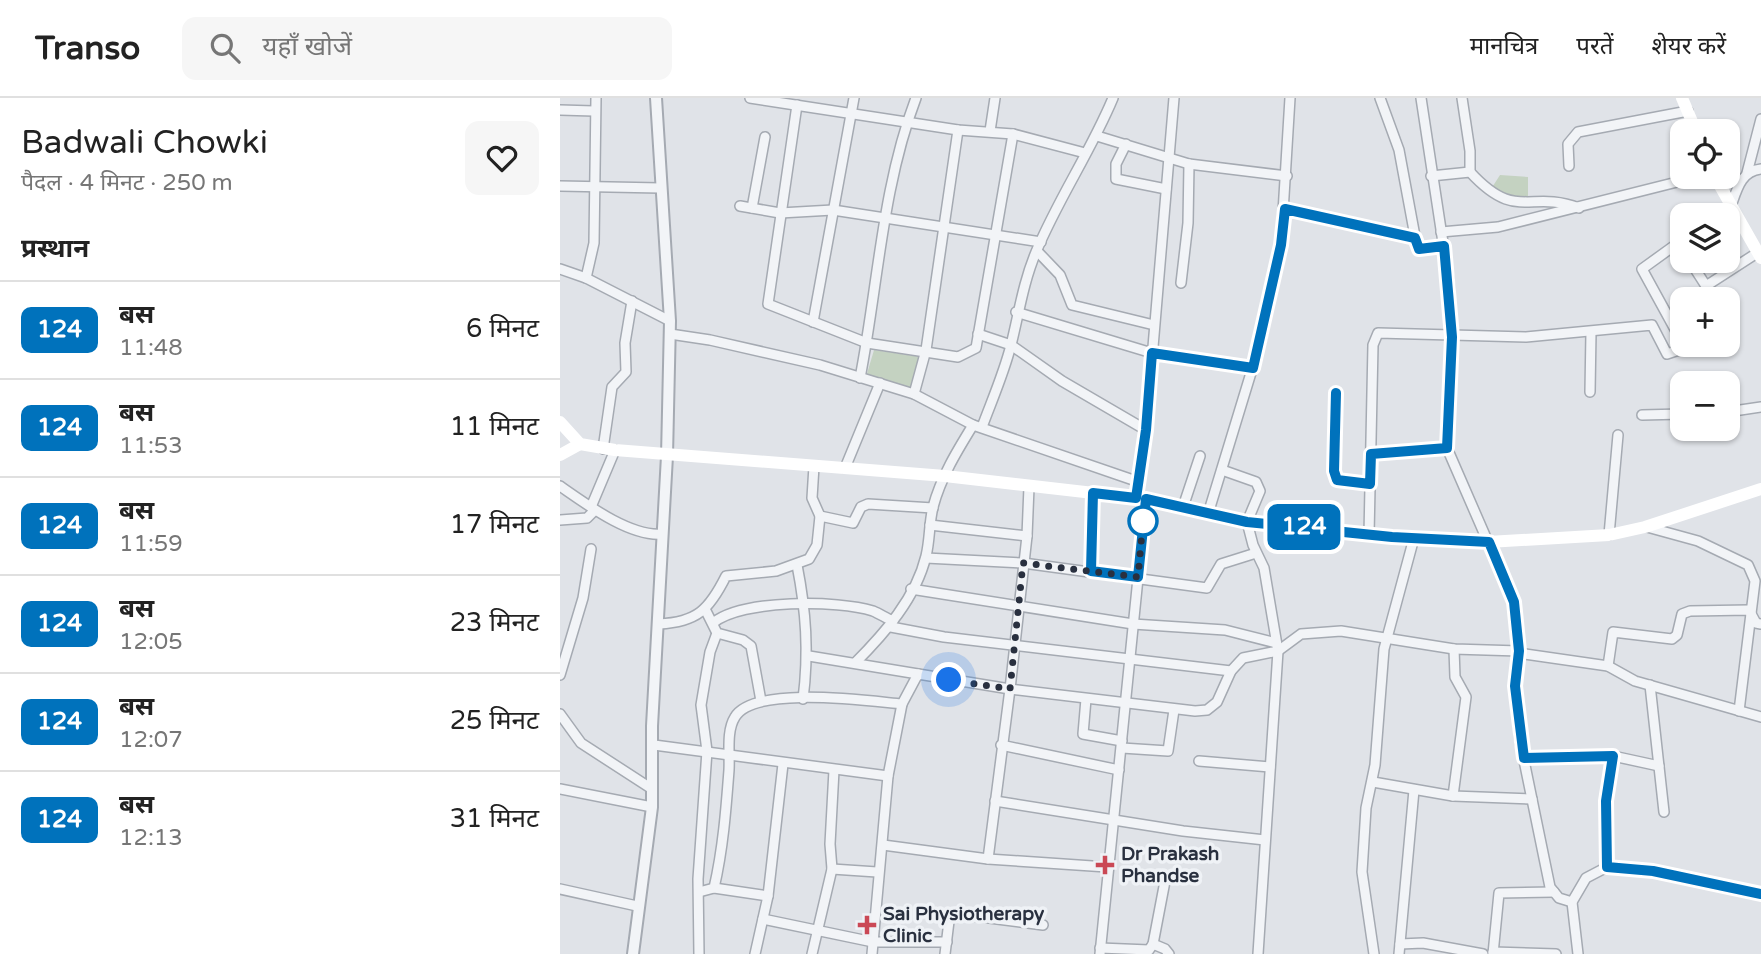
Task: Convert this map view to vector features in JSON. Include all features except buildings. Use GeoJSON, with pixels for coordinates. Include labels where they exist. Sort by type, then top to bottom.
{"type":"FeatureCollection","features":[{"type":"Feature","properties":{"kind":"main road"},"geometry":{"type":"LineString","coordinates":[[1740,222],[1759,255]]}},
{"type":"Feature","properties":{"kind":"main road"},"geometry":{"type":"LineString","coordinates":[[560,422],[580,444],[609,449],[667,456],[945,476],[1141,498],[1247,522],[1414,538],[1489,542],[1609,535],[1645,527],[1761,489]]}},
{"type":"Feature","properties":{"kind":"main road"},"geometry":{"type":"LineString","coordinates":[[560,455],[580,444]]}},
{"type":"Feature","properties":{"kind":"street"},"geometry":{"type":"LineString","coordinates":[[586,278],[594,243],[596,98]]}},
{"type":"Feature","properties":{"kind":"street"},"geometry":{"type":"LineString","coordinates":[[632,954],[652,807],[667,456],[670,321],[656,98]]}},
{"type":"Feature","properties":{"kind":"street"},"geometry":{"type":"LineString","coordinates":[[750,98],[958,130],[1013,134],[1085,153]]}},
{"type":"Feature","properties":{"kind":"street"},"geometry":{"type":"LineString","coordinates":[[813,322],[849,113],[854,98]]}},
{"type":"Feature","properties":{"kind":"street"},"geometry":{"type":"LineString","coordinates":[[860,378],[886,217],[907,122],[916,98]]}},
{"type":"Feature","properties":{"kind":"street"},"geometry":{"type":"LineString","coordinates":[[989,131],[995,98]]}},
{"type":"Feature","properties":{"kind":"street"},"geometry":{"type":"LineString","coordinates":[[855,663],[892,624],[926,558],[933,508],[945,476],[956,450],[978,426],[1011,345],[1016,312],[1039,246],[1085,153],[1097,136],[1113,98]]}},
{"type":"Feature","properties":{"kind":"street"},"geometry":{"type":"LineString","coordinates":[[1166,876],[1153,944],[1146,952],[1100,951],[1112,820],[1127,704],[1138,577],[1141,498],[1139,482],[1146,430],[1174,98]]}},
{"type":"Feature","properties":{"kind":"street"},"geometry":{"type":"LineString","coordinates":[[1208,514],[1253,368],[1278,258],[1285,209],[1290,98]]}},
{"type":"Feature","properties":{"kind":"street"},"geometry":{"type":"LineString","coordinates":[[1380,98],[1399,150],[1419,249],[1444,246]]}},
{"type":"Feature","properties":{"kind":"street"},"geometry":{"type":"LineString","coordinates":[[1421,98],[1444,246],[1452,337],[1447,448],[1514,602],[1518,652],[1515,686],[1524,758],[1554,892],[1559,898],[1572,902]]}},
{"type":"Feature","properties":{"kind":"street"},"geometry":{"type":"LineString","coordinates":[[1462,98],[1471,150],[1470,172],[1483,187],[1505,201],[1559,203],[1578,208]]}},
{"type":"Feature","properties":{"kind":"street"},"geometry":{"type":"LineString","coordinates":[[1569,166],[1568,144],[1578,132],[1685,104]]}},
{"type":"Feature","properties":{"kind":"street"},"geometry":{"type":"LineString","coordinates":[[797,105],[768,304],[867,343],[958,357],[967,355],[976,348],[1013,134]]}},
{"type":"Feature","properties":{"kind":"street"},"geometry":{"type":"LineString","coordinates":[[560,110],[594,111]]}},
{"type":"Feature","properties":{"kind":"street"},"geometry":{"type":"LineString","coordinates":[[1732,203],[1738,184],[1747,173],[1761,119]]}},
{"type":"Feature","properties":{"kind":"street"},"geometry":{"type":"LineString","coordinates":[[914,394],[926,351],[958,130]]}},
{"type":"Feature","properties":{"kind":"street"},"geometry":{"type":"LineString","coordinates":[[1097,136],[1189,164],[1287,176]]}},
{"type":"Feature","properties":{"kind":"street"},"geometry":{"type":"LineString","coordinates":[[752,208],[765,137]]}},
{"type":"Feature","properties":{"kind":"street"},"geometry":{"type":"LineString","coordinates":[[1126,144],[1116,164],[1116,179],[1166,189]]}},
{"type":"Feature","properties":{"kind":"street"},"geometry":{"type":"LineString","coordinates":[[1181,283],[1188,223],[1189,164]]}},
{"type":"Feature","properties":{"kind":"street"},"geometry":{"type":"LineString","coordinates":[[1747,173],[1761,169]]}},
{"type":"Feature","properties":{"kind":"street"},"geometry":{"type":"LineString","coordinates":[[1431,176],[1470,172]]}},
{"type":"Feature","properties":{"kind":"street"},"geometry":{"type":"LineString","coordinates":[[1441,232],[1498,227],[1670,183]]}},
{"type":"Feature","properties":{"kind":"street"},"geometry":{"type":"LineString","coordinates":[[560,187],[660,188]]}},
{"type":"Feature","properties":{"kind":"street"},"geometry":{"type":"LineString","coordinates":[[740,206],[780,213],[833,210],[994,233],[1039,246],[1060,275],[1072,305],[1154,325]]}},
{"type":"Feature","properties":{"kind":"street"},"geometry":{"type":"LineString","coordinates":[[1285,209],[1415,238]]}},
{"type":"Feature","properties":{"kind":"street"},"geometry":{"type":"LineString","coordinates":[[1670,249],[1642,269],[1670,320]]}},
{"type":"Feature","properties":{"kind":"street"},"geometry":{"type":"LineString","coordinates":[[1740,266],[1759,255]]}},
{"type":"Feature","properties":{"kind":"street"},"geometry":{"type":"LineString","coordinates":[[560,269],[586,278],[670,321]]}},
{"type":"Feature","properties":{"kind":"street"},"geometry":{"type":"LineString","coordinates":[[1698,273],[1706,286],[1728,273]]}},
{"type":"Feature","properties":{"kind":"street"},"geometry":{"type":"LineString","coordinates":[[560,520],[587,518],[593,509],[609,449],[612,387],[626,372],[625,344],[632,301]]}},
{"type":"Feature","properties":{"kind":"street"},"geometry":{"type":"LineString","coordinates":[[1016,312],[1152,353],[1253,368]]}},
{"type":"Feature","properties":{"kind":"street"},"geometry":{"type":"LineString","coordinates":[[1369,535],[1375,335],[1386,332],[1452,337],[1591,332],[1652,325],[1667,354],[1670,353]]}},
{"type":"Feature","properties":{"kind":"street"},"geometry":{"type":"LineString","coordinates":[[1591,332],[1591,392]]}},
{"type":"Feature","properties":{"kind":"street"},"geometry":{"type":"LineString","coordinates":[[670,334],[758,350],[880,383],[914,394],[978,426],[1139,482]]}},
{"type":"Feature","properties":{"kind":"street"},"geometry":{"type":"LineString","coordinates":[[978,334],[1011,345],[1062,381],[1146,430]]}},
{"type":"Feature","properties":{"kind":"street"},"geometry":{"type":"LineString","coordinates":[[845,468],[880,383]]}},
{"type":"Feature","properties":{"kind":"street"},"geometry":{"type":"LineString","coordinates":[[1336,393],[1335,477],[1341,482],[1370,484]]}},
{"type":"Feature","properties":{"kind":"street"},"geometry":{"type":"LineString","coordinates":[[1740,410],[1761,407]]}},
{"type":"Feature","properties":{"kind":"street"},"geometry":{"type":"LineString","coordinates":[[1642,415],[1670,414]]}},
{"type":"Feature","properties":{"kind":"street"},"geometry":{"type":"LineString","coordinates":[[1609,535],[1618,435]]}},
{"type":"Feature","properties":{"kind":"street"},"geometry":{"type":"LineString","coordinates":[[1371,454],[1447,448]]}},
{"type":"Feature","properties":{"kind":"street"},"geometry":{"type":"LineString","coordinates":[[1183,507],[1200,456]]}},
{"type":"Feature","properties":{"kind":"street"},"geometry":{"type":"LineString","coordinates":[[659,624],[686,622],[705,609],[726,576],[766,573],[809,559],[817,545],[820,516],[812,498],[814,466]]}},
{"type":"Feature","properties":{"kind":"street"},"geometry":{"type":"LineString","coordinates":[[1223,470],[1256,482],[1260,496],[1247,522],[1256,553],[1264,568],[1277,647],[1258,954]]}},
{"type":"Feature","properties":{"kind":"street"},"geometry":{"type":"LineString","coordinates":[[560,486],[593,509],[642,531],[662,534]]}},
{"type":"Feature","properties":{"kind":"street"},"geometry":{"type":"LineString","coordinates":[[988,859],[1027,537],[1029,487]]}},
{"type":"Feature","properties":{"kind":"street"},"geometry":{"type":"LineString","coordinates":[[1091,571],[1093,493]]}},
{"type":"Feature","properties":{"kind":"street"},"geometry":{"type":"LineString","coordinates":[[820,516],[853,523],[860,507],[868,504],[933,508]]}},
{"type":"Feature","properties":{"kind":"street"},"geometry":{"type":"LineString","coordinates":[[930,525],[1027,537]]}},
{"type":"Feature","properties":{"kind":"street"},"geometry":{"type":"LineString","coordinates":[[1645,527],[1698,541],[1748,565],[1755,581],[1749,610],[1748,656],[1740,711]]}},
{"type":"Feature","properties":{"kind":"street"},"geometry":{"type":"LineString","coordinates":[[1374,954],[1362,872],[1366,808],[1373,782],[1384,649],[1414,538]]}},
{"type":"Feature","properties":{"kind":"street"},"geometry":{"type":"LineString","coordinates":[[560,675],[583,598],[591,549]]}},
{"type":"Feature","properties":{"kind":"street"},"geometry":{"type":"LineString","coordinates":[[926,558],[1023,563],[1207,588],[1221,564],[1256,553]]}},
{"type":"Feature","properties":{"kind":"street"},"geometry":{"type":"LineString","coordinates":[[797,565],[805,604],[809,656],[803,699]]}},
{"type":"Feature","properties":{"kind":"street"},"geometry":{"type":"LineString","coordinates":[[911,589],[1133,624],[1225,630],[1277,647]]}},
{"type":"Feature","properties":{"kind":"street"},"geometry":{"type":"LineString","coordinates":[[713,623],[732,613],[805,604],[873,611],[892,624],[1013,644],[1231,671]]}},
{"type":"Feature","properties":{"kind":"street"},"geometry":{"type":"LineString","coordinates":[[699,954],[699,892],[707,751],[701,705],[710,652],[717,633],[705,609]]}},
{"type":"Feature","properties":{"kind":"street"},"geometry":{"type":"LineString","coordinates":[[1749,610],[1756,624],[1761,624]]}},
{"type":"Feature","properties":{"kind":"street"},"geometry":{"type":"LineString","coordinates":[[1608,666],[1613,632],[1672,639],[1677,635],[1682,614],[1690,611],[1749,610]]}},
{"type":"Feature","properties":{"kind":"street"},"geometry":{"type":"LineString","coordinates":[[809,656],[1010,689],[1174,710],[1207,710],[1217,702],[1231,671],[1243,658],[1277,647],[1301,634],[1341,631],[1454,649],[1518,652],[1608,666],[1650,685],[1761,717]]}},
{"type":"Feature","properties":{"kind":"street"},"geometry":{"type":"LineString","coordinates":[[717,633],[743,640],[751,646],[761,701]]}},
{"type":"Feature","properties":{"kind":"street"},"geometry":{"type":"LineString","coordinates":[[1453,796],[1466,697],[1455,677],[1454,649]]}},
{"type":"Feature","properties":{"kind":"street"},"geometry":{"type":"LineString","coordinates":[[872,954],[877,872],[883,845],[888,776],[902,704],[918,674]]}},
{"type":"Feature","properties":{"kind":"street"},"geometry":{"type":"LineString","coordinates":[[1650,685],[1664,812]]}},
{"type":"Feature","properties":{"kind":"street"},"geometry":{"type":"LineString","coordinates":[[714,888],[725,827],[730,737],[735,716],[770,698],[902,704]]}},
{"type":"Feature","properties":{"kind":"street"},"geometry":{"type":"LineString","coordinates":[[1086,699],[1083,734],[1122,744],[1168,751],[1174,710]]}},
{"type":"Feature","properties":{"kind":"street"},"geometry":{"type":"LineString","coordinates":[[560,714],[581,743],[652,789]]}},
{"type":"Feature","properties":{"kind":"street"},"geometry":{"type":"LineString","coordinates":[[654,745],[707,751],[730,758],[888,776]]}},
{"type":"Feature","properties":{"kind":"street"},"geometry":{"type":"LineString","coordinates":[[1001,745],[1119,770]]}},
{"type":"Feature","properties":{"kind":"street"},"geometry":{"type":"LineString","coordinates":[[1524,758],[1613,756],[1659,766]]}},
{"type":"Feature","properties":{"kind":"street"},"geometry":{"type":"LineString","coordinates":[[1607,867],[1606,801],[1613,756]]}},
{"type":"Feature","properties":{"kind":"street"},"geometry":{"type":"LineString","coordinates":[[1199,761],[1270,766]]}},
{"type":"Feature","properties":{"kind":"street"},"geometry":{"type":"LineString","coordinates":[[755,954],[768,897],[783,764]]}},
{"type":"Feature","properties":{"kind":"street"},"geometry":{"type":"LineString","coordinates":[[812,954],[832,869],[830,844],[834,770]]}},
{"type":"Feature","properties":{"kind":"street"},"geometry":{"type":"LineString","coordinates":[[1373,782],[1453,796],[1532,799]]}},
{"type":"Feature","properties":{"kind":"street"},"geometry":{"type":"LineString","coordinates":[[560,789],[652,807]]}},
{"type":"Feature","properties":{"kind":"street"},"geometry":{"type":"LineString","coordinates":[[1414,790],[1399,949],[1423,943],[1483,954]]}},
{"type":"Feature","properties":{"kind":"street"},"geometry":{"type":"LineString","coordinates":[[995,801],[1265,840]]}},
{"type":"Feature","properties":{"kind":"street"},"geometry":{"type":"LineString","coordinates":[[883,845],[988,859],[1107,867]]}},
{"type":"Feature","properties":{"kind":"street"},"geometry":{"type":"LineString","coordinates":[[1578,954],[1572,902],[1586,878],[1607,867],[1653,871],[1761,894]]}},
{"type":"Feature","properties":{"kind":"street"},"geometry":{"type":"LineString","coordinates":[[832,869],[877,872]]}},
{"type":"Feature","properties":{"kind":"street"},"geometry":{"type":"LineString","coordinates":[[560,888],[637,906]]}},
{"type":"Feature","properties":{"kind":"street"},"geometry":{"type":"LineString","coordinates":[[699,892],[714,888],[768,897]]}},
{"type":"Feature","properties":{"kind":"street"},"geometry":{"type":"LineString","coordinates":[[1554,892],[1499,893],[1493,953],[1556,954]]}},
{"type":"Feature","properties":{"kind":"street"},"geometry":{"type":"LineString","coordinates":[[945,954],[950,913],[1043,925]]}},
{"type":"Feature","properties":{"kind":"street"},"geometry":{"type":"LineString","coordinates":[[763,919],[818,928],[873,942],[947,942]]}},
{"type":"Feature","properties":{"kind":"street"},"geometry":{"type":"LineString","coordinates":[[1153,944],[1166,949],[1168,954]]}},
{"type":"Feature","properties":{"kind":"green space"},"geometry":{"type":"Polygon","coordinates":[[[1500,175],[1528,177],[1528,198],[1509,201],[1491,189],[1500,175]]]}},
{"type":"Feature","properties":{"kind":"green space"},"geometry":{"type":"Polygon","coordinates":[[[874,350],[921,357],[911,391],[866,377],[874,350]]]}},
{"type":"Feature","properties":{"kind":"bus line","name":"124"},"geometry":{"type":"LineString","coordinates":[[1336,393],[1334,471],[1335,477],[1341,482],[1370,484],[1371,454],[1447,448],[1452,337],[1444,246],[1419,249],[1415,238],[1393,236],[1285,209],[1281,245],[1253,368],[1152,353],[1146,430],[1136,498],[1093,493],[1091,571],[1138,577],[1146,499],[1247,522],[1392,537],[1489,542],[1514,602],[1519,651],[1515,686],[1524,758],[1613,756],[1606,801],[1607,867],[1653,871],[1761,894]]}},
{"type":"Feature","properties":{"kind":"place","name":"Dr Prakash Phandse"},"geometry":{"type":"Point","coordinates":[1105,865]}},
{"type":"Feature","properties":{"kind":"place","name":"Sai Physiotherapy Clinic"},"geometry":{"type":"Point","coordinates":[867,925]}},
{"type":"Feature","properties":{"kind":"route"},"geometry":{"type":"LineString","coordinates":[[949,680],[1010,689],[1023,563],[1138,577],[1143,521]]}}]}
